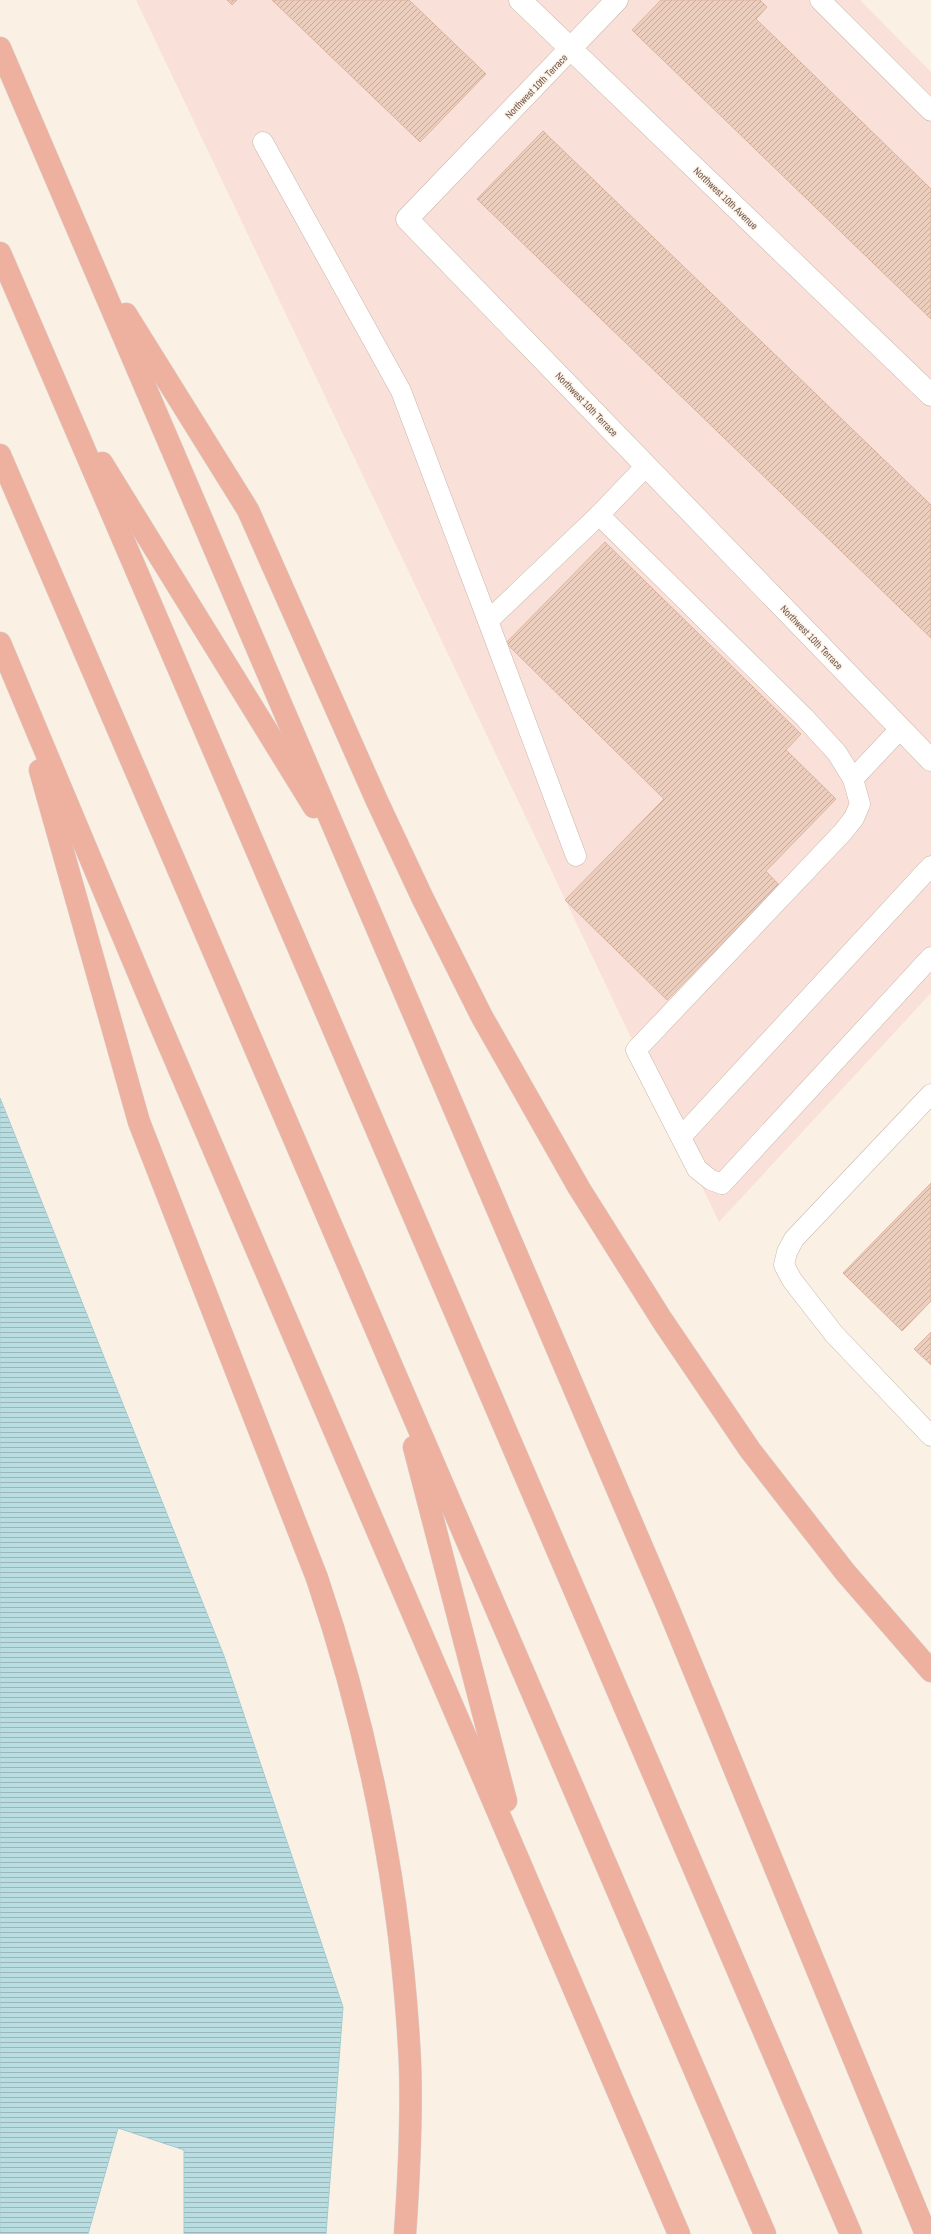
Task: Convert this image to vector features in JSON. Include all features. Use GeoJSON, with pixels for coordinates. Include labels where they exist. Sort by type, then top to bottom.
{"type":"FeatureCollection","features":[{"type":"Feature","properties":{"kind":"highway"},"geometry":{"type":"LineString","coordinates":[[0,48],[672,1617],[926,2234]]}},
{"type":"Feature","properties":{"kind":"highway"},"geometry":{"type":"LineString","coordinates":[[0,253],[851,2234]]}},
{"type":"Feature","properties":{"kind":"highway"},"geometry":{"type":"LineString","coordinates":[[88,253],[248,510],[377,801],[480,1015],[575,1181],[662,1320],[750,1450],[845,1572],[931,1671]]}},
{"type":"Feature","properties":{"kind":"highway"},"geometry":{"type":"LineString","coordinates":[[62,399],[353,870]]}},
{"type":"Feature","properties":{"kind":"highway"},"geometry":{"type":"LineString","coordinates":[[0,455],[765,2234]]}},
{"type":"Feature","properties":{"kind":"highway"},"geometry":{"type":"LineString","coordinates":[[0,643],[153,1008],[679,2234]]}},
{"type":"Feature","properties":{"kind":"highway"},"geometry":{"type":"LineString","coordinates":[[12,671],[139,1122],[316,1578],[335,1634],[367,1751],[391,1882],[406,2002],[410,2065],[410,2117],[405,2234]]}},
{"type":"Feature","properties":{"kind":"highway"},"geometry":{"type":"LineString","coordinates":[[397,1378],[524,1870]]}},
{"type":"Feature","properties":{"kind":"street","name":"Northwest 10th Avenue"},"geometry":{"type":"LineString","coordinates":[[520,0],[931,395]]}},
{"type":"Feature","properties":{"kind":"street"},"geometry":{"type":"LineString","coordinates":[[571,49],[617,0]]}},
{"type":"Feature","properties":{"kind":"street","name":"Northwest 10th Terrace"},"geometry":{"type":"LineString","coordinates":[[571,49],[407,219],[931,759]]}},
{"type":"Feature","properties":{"kind":"lane"},"geometry":{"type":"LineString","coordinates":[[820,0],[931,111]]}},
{"type":"Feature","properties":{"kind":"lane"},"geometry":{"type":"LineString","coordinates":[[263,142],[401,391],[576,856]]}},
{"type":"Feature","properties":{"kind":"lane"},"geometry":{"type":"LineString","coordinates":[[488,621],[599,515],[646,466]]}},
{"type":"Feature","properties":{"kind":"lane"},"geometry":{"type":"LineString","coordinates":[[599,515],[804,718],[837,753],[853,779],[860,804],[854,818],[843,832],[636,1050],[697,1169],[712,1180],[722,1184],[931,958]]}},
{"type":"Feature","properties":{"kind":"lane"},"geometry":{"type":"LineString","coordinates":[[853,779],[901,728]]}},
{"type":"Feature","properties":{"kind":"lane"},"geometry":{"type":"LineString","coordinates":[[681,1137],[931,866]]}},
{"type":"Feature","properties":{"kind":"lane"},"geometry":{"type":"LineString","coordinates":[[931,1094],[794,1239],[787,1252],[784,1265],[792,1280],[834,1334],[931,1436]]}},
{"type":"Feature","properties":{"kind":"shaded area"},"geometry":{"type":"Polygon","coordinates":[[[136,0],[860,0],[931,72],[931,993],[719,1222],[136,0]]]}},
{"type":"Feature","properties":{"kind":"water"},"geometry":{"type":"Polygon","coordinates":[[[0,1098],[224,1656],[343,2007],[326,2234],[184,2234],[184,2150],[118,2128],[88,2234],[0,2234],[0,1098]]]}},
{"type":"Feature","properties":{"kind":"building"},"geometry":{"type":"Polygon","coordinates":[[[227,0],[237,0],[232,5],[227,0]]]}},
{"type":"Feature","properties":{"kind":"building"},"geometry":{"type":"Polygon","coordinates":[[[272,0],[409,0],[486,74],[420,142],[272,0]]]}},
{"type":"Feature","properties":{"kind":"building"},"geometry":{"type":"Polygon","coordinates":[[[661,0],[760,0],[767,7],[756,19],[931,189],[931,319],[632,30],[661,0]]]}},
{"type":"Feature","properties":{"kind":"building"},"geometry":{"type":"Polygon","coordinates":[[[543,131],[931,505],[931,638],[477,199],[543,131]]]}},
{"type":"Feature","properties":{"kind":"building"},"geometry":{"type":"Polygon","coordinates":[[[605,542],[801,734],[786,750],[836,799],[766,871],[779,885],[667,1000],[565,900],[664,799],[506,643],[605,542]]]}},
{"type":"Feature","properties":{"kind":"building"},"geometry":{"type":"Polygon","coordinates":[[[931,1183],[931,1301],[902,1331],[843,1273],[931,1183]]]}},
{"type":"Feature","properties":{"kind":"building"},"geometry":{"type":"Polygon","coordinates":[[[931,1332],[931,1365],[914,1349],[931,1332]]]}}]}
